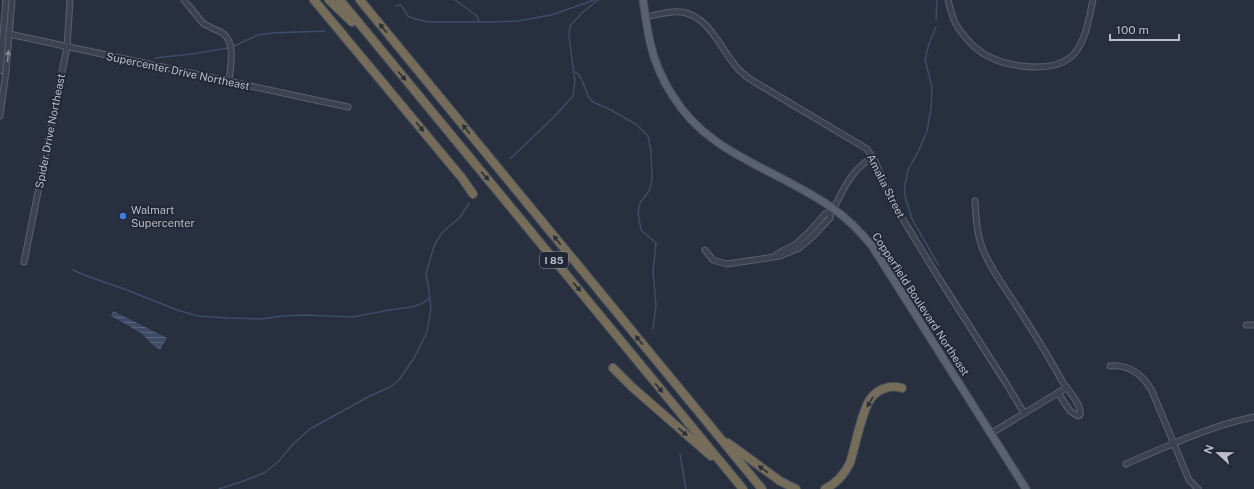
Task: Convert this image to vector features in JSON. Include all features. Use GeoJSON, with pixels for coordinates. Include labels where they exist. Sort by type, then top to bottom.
{"type":"FeatureCollection","features":[{"type":"Feature","properties":{"kind":"highway"},"geometry":{"type":"LineString","coordinates":[[314,0],[457,172],[473,194]]}},
{"type":"Feature","properties":{"kind":"highway"},"geometry":{"type":"LineString","coordinates":[[329,0],[377,46]]}},
{"type":"Feature","properties":{"kind":"highway","name":"I 85"},"geometry":{"type":"LineString","coordinates":[[340,0],[743,489]]}},
{"type":"Feature","properties":{"kind":"highway","name":"I 85"},"geometry":{"type":"LineString","coordinates":[[362,1],[762,489]]}},
{"type":"Feature","properties":{"kind":"highway"},"geometry":{"type":"LineString","coordinates":[[614,368],[632,387],[730,474]]}},
{"type":"Feature","properties":{"kind":"highway"},"geometry":{"type":"LineString","coordinates":[[825,489],[841,478],[846,471],[850,463],[866,407],[871,398],[877,392],[886,388],[896,386],[902,388]]}},
{"type":"Feature","properties":{"kind":"highway"},"geometry":{"type":"LineString","coordinates":[[717,435],[780,480],[796,489]]}},
{"type":"Feature","properties":{"kind":"main road","name":"Copperfield Boulevard Northeast"},"geometry":{"type":"LineString","coordinates":[[643,0],[650,43],[658,66],[666,83],[691,120],[712,139],[729,151],[808,192],[858,230],[872,246],[1026,489]]}},
{"type":"Feature","properties":{"kind":"street"},"geometry":{"type":"LineString","coordinates":[[0,70],[6,0]]}},
{"type":"Feature","properties":{"kind":"street"},"geometry":{"type":"LineString","coordinates":[[0,116],[6,71],[12,0]]}},
{"type":"Feature","properties":{"kind":"street","name":"Spider Drive Northeast"},"geometry":{"type":"LineString","coordinates":[[24,262],[67,47],[70,0]]}},
{"type":"Feature","properties":{"kind":"street"},"geometry":{"type":"LineString","coordinates":[[184,0],[202,22],[223,33],[229,41],[231,52],[229,82]]}},
{"type":"Feature","properties":{"kind":"street"},"geometry":{"type":"LineString","coordinates":[[948,0],[956,24],[962,33],[978,49],[995,59],[1037,68],[1055,65],[1070,58],[1074,54],[1082,42],[1093,0]]}},
{"type":"Feature","properties":{"kind":"street","name":"Amalia Street"},"geometry":{"type":"LineString","coordinates":[[646,17],[669,12],[681,12],[691,14],[700,19],[739,70],[753,82],[851,138],[867,149],[890,198],[1024,413]]}},
{"type":"Feature","properties":{"kind":"street","name":"Supercenter Drive Northeast"},"geometry":{"type":"LineString","coordinates":[[9,34],[348,107]]}},
{"type":"Feature","properties":{"kind":"street"},"geometry":{"type":"LineString","coordinates":[[705,250],[713,260],[727,264],[780,256],[799,248],[830,218],[832,210],[849,179],[860,166],[872,157]]}},
{"type":"Feature","properties":{"kind":"street"},"geometry":{"type":"LineString","coordinates":[[975,201],[977,225],[984,252],[996,275],[1041,343],[1066,388],[1081,409],[1080,415],[1078,416],[1072,414],[1058,393]]}},
{"type":"Feature","properties":{"kind":"street"},"geometry":{"type":"LineString","coordinates":[[1246,325],[1254,325]]}},
{"type":"Feature","properties":{"kind":"street"},"geometry":{"type":"LineString","coordinates":[[1110,366],[1119,366],[1130,370],[1140,375],[1148,383],[1189,480],[1198,489]]}},
{"type":"Feature","properties":{"kind":"street"},"geometry":{"type":"LineString","coordinates":[[990,434],[1066,388]]}},
{"type":"Feature","properties":{"kind":"street"},"geometry":{"type":"LineString","coordinates":[[1126,464],[1174,443],[1229,423],[1254,417]]}},
{"type":"Feature","properties":{"kind":"water"},"geometry":{"type":"Polygon","coordinates":[[[113,311],[167,338],[160,350],[141,333],[111,316],[113,311]]]}},
{"type":"Feature","properties":{"kind":"waterway"},"geometry":{"type":"LineString","coordinates":[[455,0],[477,16],[479,22]]}},
{"type":"Feature","properties":{"kind":"waterway"},"geometry":{"type":"LineString","coordinates":[[396,6],[401,5],[408,16],[429,22],[492,22],[518,21],[551,15],[594,0]]}},
{"type":"Feature","properties":{"kind":"waterway"},"geometry":{"type":"LineString","coordinates":[[511,158],[554,117],[573,96],[575,81],[569,36],[570,26],[583,12],[598,0]]}},
{"type":"Feature","properties":{"kind":"waterway"},"geometry":{"type":"LineString","coordinates":[[936,20],[937,0]]}},
{"type":"Feature","properties":{"kind":"waterway"},"geometry":{"type":"LineString","coordinates":[[936,27],[925,59],[932,87],[931,108],[927,131],[908,170],[905,185],[905,196],[912,219],[939,266]]}},
{"type":"Feature","properties":{"kind":"waterway"},"geometry":{"type":"LineString","coordinates":[[232,47],[258,35],[325,31]]}},
{"type":"Feature","properties":{"kind":"waterway"},"geometry":{"type":"LineString","coordinates":[[155,58],[228,48]]}},
{"type":"Feature","properties":{"kind":"waterway"},"geometry":{"type":"LineString","coordinates":[[575,72],[582,80],[588,96],[593,102],[611,110],[637,125],[648,136],[651,151],[652,178],[649,191],[640,203],[638,213],[641,230],[656,243],[653,272],[656,305],[653,329]]}},
{"type":"Feature","properties":{"kind":"waterway"},"geometry":{"type":"LineString","coordinates":[[219,489],[264,473],[278,462],[293,444],[310,429],[368,397],[390,387],[399,380],[414,358],[427,332],[431,308],[426,274],[435,244],[442,233],[461,216],[469,203]]}},
{"type":"Feature","properties":{"kind":"waterway"},"geometry":{"type":"LineString","coordinates":[[73,270],[177,310],[198,316],[261,319],[306,315],[353,317],[412,307],[421,304],[430,298]]}},
{"type":"Feature","properties":{"kind":"waterway"},"geometry":{"type":"LineString","coordinates":[[680,454],[686,489]]}},
{"type":"Feature","properties":{"kind":"place","name":"Walmart Supercenter"},"geometry":{"type":"Point","coordinates":[123,216]}}]}
